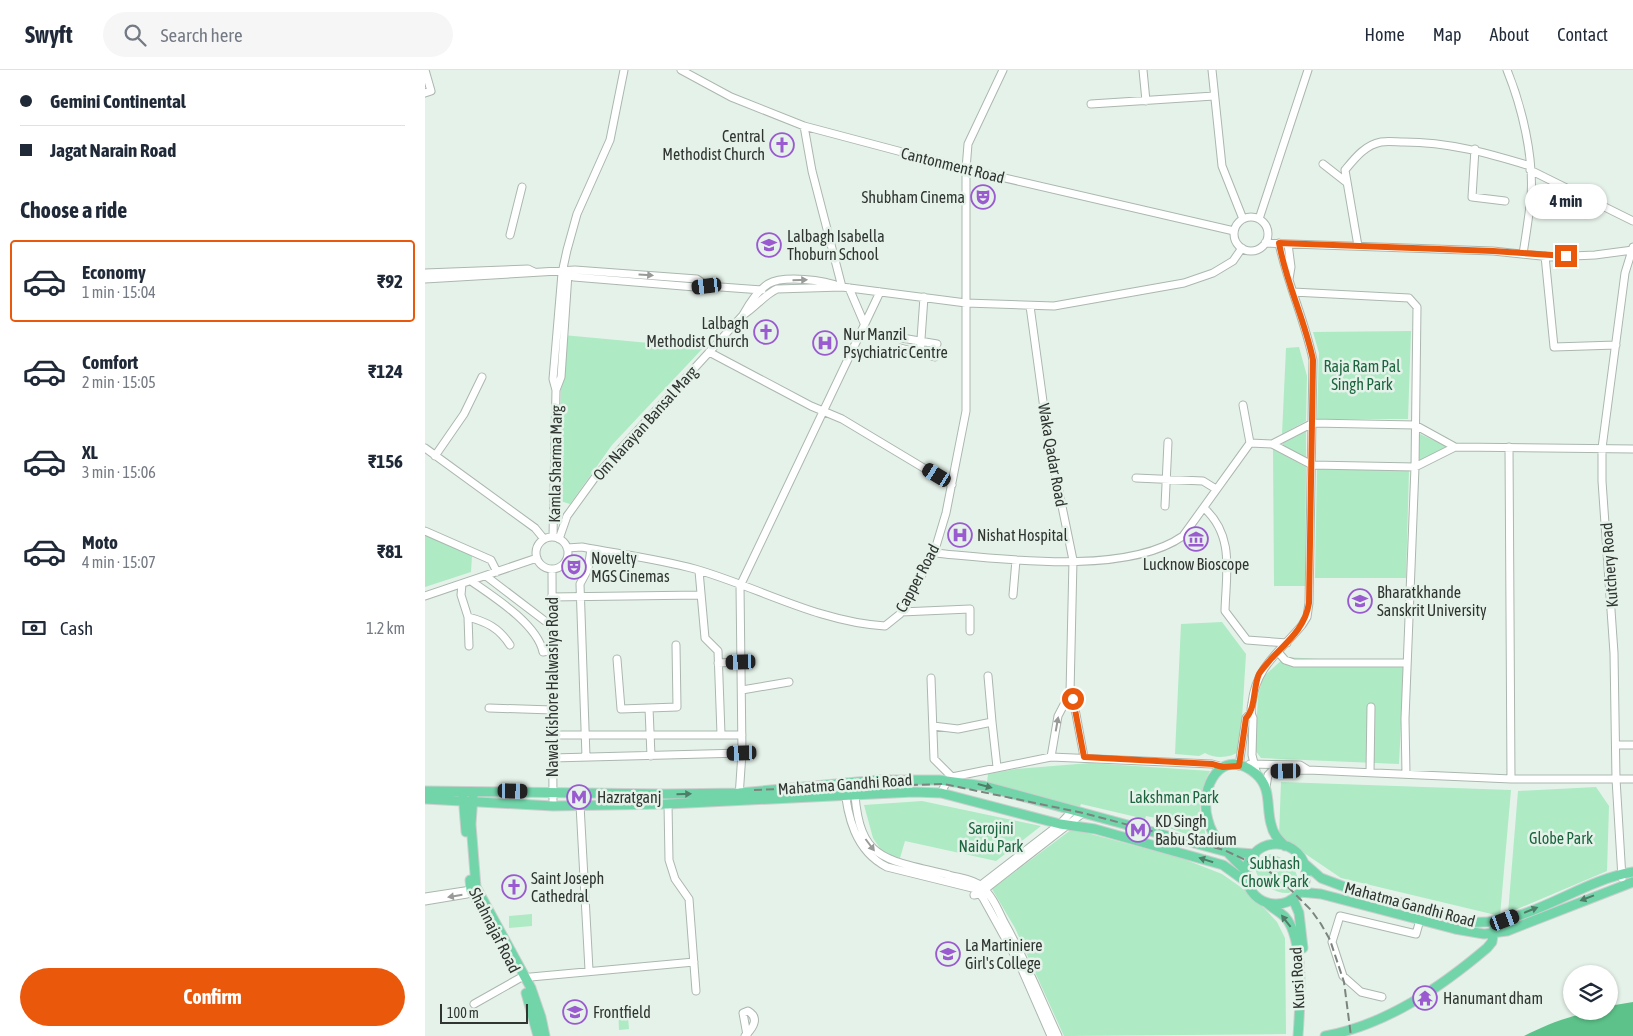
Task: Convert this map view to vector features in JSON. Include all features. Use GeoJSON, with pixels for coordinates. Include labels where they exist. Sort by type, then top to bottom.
{"type":"FeatureCollection","features":[{"type":"Feature","properties":{"kind":"main road"},"geometry":{"type":"LineString","coordinates":[[1247,872],[1227,852],[1208,822],[1204,796],[1212,776],[1223,767],[1241,767],[1257,776],[1265,787],[1270,822],[1275,836],[1299,856],[1304,863],[1306,873],[1300,892],[1293,899],[1284,903],[1265,902],[1251,891],[1247,872],[1255,854],[1269,846],[1285,846]]}},
{"type":"Feature","properties":{"kind":"main road","name":"Mahatma Gandhi Road"},"geometry":{"type":"LineString","coordinates":[[425,791],[553,806],[668,804],[739,797],[844,782],[910,778],[949,779],[984,786],[1227,852],[1255,854]]}},
{"type":"Feature","properties":{"kind":"main road","name":"Mahatma Gandhi Road"},"geometry":{"type":"LineString","coordinates":[[425,799],[466,797],[473,791],[739,797],[850,796],[914,792],[941,793],[1060,824],[1095,829],[1223,865],[1248,883]]}},
{"type":"Feature","properties":{"kind":"main road","name":"Shahnajaf Road"},"geometry":{"type":"LineString","coordinates":[[466,797],[474,889],[523,978],[538,1036]]}},
{"type":"Feature","properties":{"kind":"main road"},"geometry":{"type":"LineString","coordinates":[[1205,845],[1214,834]]}},
{"type":"Feature","properties":{"kind":"main road","name":"Mahatma Gandhi Road"},"geometry":{"type":"LineString","coordinates":[[1304,863],[1321,878],[1345,888],[1469,922],[1494,923],[1622,874],[1633,872]]}},
{"type":"Feature","properties":{"kind":"main road","name":"Mahatma Gandhi Road"},"geometry":{"type":"LineString","coordinates":[[1300,892],[1321,894],[1468,932],[1494,934],[1628,883]]}},
{"type":"Feature","properties":{"kind":"main road","name":"Kursi Road"},"geometry":{"type":"LineString","coordinates":[[1293,899],[1299,913],[1303,947],[1302,1020],[1298,1036]]}},
{"type":"Feature","properties":{"kind":"main road","name":"Kursi Road"},"geometry":{"type":"LineString","coordinates":[[1265,902],[1285,918],[1296,940],[1304,1036]]}},
{"type":"Feature","properties":{"kind":"main road"},"geometry":{"type":"LineString","coordinates":[[1325,1036],[1373,1021],[1412,1002],[1443,983],[1487,948],[1494,934],[1494,923]]}},
{"type":"Feature","properties":{"kind":"main road"},"geometry":{"type":"LineString","coordinates":[[523,978],[541,1016],[545,1036]]}},
{"type":"Feature","properties":{"kind":"street"},"geometry":{"type":"LineString","coordinates":[[425,70],[431,90],[425,93]]}},
{"type":"Feature","properties":{"kind":"street","name":"Kamla Sharma Marg"},"geometry":{"type":"LineString","coordinates":[[556,538],[556,390],[561,377],[560,333],[565,274],[578,211],[611,140],[624,70]]}},
{"type":"Feature","properties":{"kind":"street","name":"Cantonment Road"},"geometry":{"type":"LineString","coordinates":[[681,70],[731,97],[804,126],[966,169],[1234,231]]}},
{"type":"Feature","properties":{"kind":"street","name":"Capper Road"},"geometry":{"type":"LineString","coordinates":[[567,548],[591,549],[699,571],[792,605],[869,625],[885,626],[894,620],[901,612],[935,553],[952,485],[966,411],[966,169],[968,144],[1003,70]]}},
{"type":"Feature","properties":{"kind":"street"},"geometry":{"type":"LineString","coordinates":[[1143,70],[1146,100]]}},
{"type":"Feature","properties":{"kind":"street"},"geometry":{"type":"LineString","coordinates":[[1212,70],[1222,166],[1243,219]]}},
{"type":"Feature","properties":{"kind":"street"},"geometry":{"type":"LineString","coordinates":[[1259,219],[1309,70]]}},
{"type":"Feature","properties":{"kind":"street"},"geometry":{"type":"LineString","coordinates":[[1507,70],[1521,104],[1530,168],[1531,196],[1523,254]]}},
{"type":"Feature","properties":{"kind":"street"},"geometry":{"type":"LineString","coordinates":[[1091,104],[1215,96]]}},
{"type":"Feature","properties":{"kind":"street"},"geometry":{"type":"LineString","coordinates":[[804,126],[811,171],[845,288],[865,323]]}},
{"type":"Feature","properties":{"kind":"street"},"geometry":{"type":"LineString","coordinates":[[1358,246],[1345,170],[1358,154],[1381,142],[1423,142],[1475,149],[1530,168],[1633,221]]}},
{"type":"Feature","properties":{"kind":"street"},"geometry":{"type":"LineString","coordinates":[[1475,149],[1472,197],[1505,201]]}},
{"type":"Feature","properties":{"kind":"street"},"geometry":{"type":"LineString","coordinates":[[1323,164],[1346,182]]}},
{"type":"Feature","properties":{"kind":"street"},"geometry":{"type":"LineString","coordinates":[[510,236],[522,188]]}},
{"type":"Feature","properties":{"kind":"street"},"geometry":{"type":"LineString","coordinates":[[1259,219],[1243,219],[1237,224],[1234,231],[1237,244],[1242,248],[1255,250],[1265,243],[1279,243],[1545,256],[1595,255],[1633,249]]}},
{"type":"Feature","properties":{"kind":"street"},"geometry":{"type":"LineString","coordinates":[[1259,219],[1267,230],[1265,243]]}},
{"type":"Feature","properties":{"kind":"street"},"geometry":{"type":"LineString","coordinates":[[1279,243],[1284,269],[1293,292],[1313,360],[1309,603],[1307,617],[1287,644],[1259,673],[1253,690],[1250,714],[1246,718],[1241,767],[1253,763],[1300,765],[1308,770]]}},
{"type":"Feature","properties":{"kind":"street"},"geometry":{"type":"LineString","coordinates":[[1288,244],[1291,267],[1289,280]]}},
{"type":"Feature","properties":{"kind":"street"},"geometry":{"type":"LineString","coordinates":[[743,315],[755,308],[770,292],[777,288],[845,288],[967,303],[1054,306],[1184,283],[1213,273],[1233,261],[1242,248]]}},
{"type":"Feature","properties":{"kind":"street","name":"Kutchery Road"},"geometry":{"type":"LineString","coordinates":[[1628,883],[1622,874],[1616,779],[1614,653],[1602,481],[1603,448],[1625,273],[1633,249]]}},
{"type":"Feature","properties":{"kind":"street"},"geometry":{"type":"LineString","coordinates":[[1545,256],[1554,347],[1616,345]]}},
{"type":"Feature","properties":{"kind":"street"},"geometry":{"type":"LineString","coordinates":[[425,273],[527,269],[534,272]]}},
{"type":"Feature","properties":{"kind":"street"},"geometry":{"type":"LineString","coordinates":[[425,279],[534,272],[565,274],[575,270],[697,279],[707,286],[770,292]]}},
{"type":"Feature","properties":{"kind":"street"},"geometry":{"type":"LineString","coordinates":[[743,315],[761,290],[774,281],[805,280],[829,282],[845,288]]}},
{"type":"Feature","properties":{"kind":"street"},"geometry":{"type":"LineString","coordinates":[[739,797],[742,753],[740,586],[782,502],[822,411],[880,292]]}},
{"type":"Feature","properties":{"kind":"street"},"geometry":{"type":"LineString","coordinates":[[1293,292],[1409,298],[1417,307],[1415,467],[1407,663],[1406,774]]}},
{"type":"Feature","properties":{"kind":"street"},"geometry":{"type":"LineString","coordinates":[[920,353],[924,297]]}},
{"type":"Feature","properties":{"kind":"street","name":"Waka Qadar Road"},"geometry":{"type":"LineString","coordinates":[[1030,306],[1048,438],[1073,560],[1070,693],[1077,714],[1084,757]]}},
{"type":"Feature","properties":{"kind":"street","name":"Om Narayan Bansal Marg"},"geometry":{"type":"LineString","coordinates":[[556,538],[567,516],[596,476],[743,315]]}},
{"type":"Feature","properties":{"kind":"street"},"geometry":{"type":"LineString","coordinates":[[902,338],[937,344]]}},
{"type":"Feature","properties":{"kind":"street"},"geometry":{"type":"LineString","coordinates":[[900,348],[935,356]]}},
{"type":"Feature","properties":{"kind":"street"},"geometry":{"type":"LineString","coordinates":[[709,352],[822,411],[842,419],[952,485]]}},
{"type":"Feature","properties":{"kind":"street"},"geometry":{"type":"LineString","coordinates":[[435,456],[464,414],[482,377]]}},
{"type":"Feature","properties":{"kind":"street"},"geometry":{"type":"LineString","coordinates":[[935,553],[1016,560],[1103,561],[1150,553],[1170,545],[1183,536],[1250,443],[1243,405]]}},
{"type":"Feature","properties":{"kind":"street"},"geometry":{"type":"LineString","coordinates":[[1272,444],[1313,423],[1415,425],[1455,446],[1633,449]]}},
{"type":"Feature","properties":{"kind":"street"},"geometry":{"type":"LineString","coordinates":[[1165,506],[1168,442]]}},
{"type":"Feature","properties":{"kind":"street"},"geometry":{"type":"LineString","coordinates":[[1250,443],[1272,444],[1312,465],[1415,467],[1455,446]]}},
{"type":"Feature","properties":{"kind":"street"},"geometry":{"type":"LineString","coordinates":[[1509,447],[1511,779]]}},
{"type":"Feature","properties":{"kind":"street"},"geometry":{"type":"LineString","coordinates":[[425,448],[535,528],[544,539]]}},
{"type":"Feature","properties":{"kind":"street"},"geometry":{"type":"LineString","coordinates":[[1136,478],[1203,481],[1216,489]]}},
{"type":"Feature","properties":{"kind":"street"},"geometry":{"type":"LineString","coordinates":[[1204,508],[1215,518],[1227,548],[1225,610],[1229,618],[1247,640],[1287,644]]}},
{"type":"Feature","properties":{"kind":"street"},"geometry":{"type":"LineString","coordinates":[[425,531],[491,560],[497,572]]}},
{"type":"Feature","properties":{"kind":"street"},"geometry":{"type":"LineString","coordinates":[[556,538],[567,548],[566,560],[562,566],[552,569],[544,567],[537,558],[537,547],[544,539],[556,538]]}},
{"type":"Feature","properties":{"kind":"street"},"geometry":{"type":"LineString","coordinates":[[585,757],[580,584],[588,569],[591,549]]}},
{"type":"Feature","properties":{"kind":"street"},"geometry":{"type":"LineString","coordinates":[[425,596],[537,558]]}},
{"type":"Feature","properties":{"kind":"street"},"geometry":{"type":"LineString","coordinates":[[1013,595],[1016,560]]}},
{"type":"Feature","properties":{"kind":"street","name":"Nawal Kishore Halwasiya Road"},"geometry":{"type":"LineString","coordinates":[[552,569],[553,806]]}},
{"type":"Feature","properties":{"kind":"street"},"geometry":{"type":"LineString","coordinates":[[699,571],[705,638],[718,651],[721,734]]}},
{"type":"Feature","properties":{"kind":"street"},"geometry":{"type":"LineString","coordinates":[[486,576],[545,621],[552,622]]}},
{"type":"Feature","properties":{"kind":"street"},"geometry":{"type":"LineString","coordinates":[[471,581],[498,599],[532,630],[541,643],[543,652],[552,650]]}},
{"type":"Feature","properties":{"kind":"street"},"geometry":{"type":"LineString","coordinates":[[462,584],[461,595],[468,617],[469,646]]}},
{"type":"Feature","properties":{"kind":"street"},"geometry":{"type":"LineString","coordinates":[[551,597],[701,595]]}},
{"type":"Feature","properties":{"kind":"street"},"geometry":{"type":"LineString","coordinates":[[901,612],[970,609],[970,631]]}},
{"type":"Feature","properties":{"kind":"street"},"geometry":{"type":"LineString","coordinates":[[468,617],[487,622],[503,633],[510,645]]}},
{"type":"Feature","properties":{"kind":"street"},"geometry":{"type":"LineString","coordinates":[[617,658],[621,709],[677,707],[676,645]]}},
{"type":"Feature","properties":{"kind":"street"},"geometry":{"type":"LineString","coordinates":[[1278,652],[1285,660],[1294,663],[1407,663]]}},
{"type":"Feature","properties":{"kind":"street"},"geometry":{"type":"LineString","coordinates":[[718,663],[741,662]]}},
{"type":"Feature","properties":{"kind":"street"},"geometry":{"type":"LineString","coordinates":[[988,676],[997,767]]}},
{"type":"Feature","properties":{"kind":"street"},"geometry":{"type":"LineString","coordinates":[[931,678],[934,759],[949,779]]}},
{"type":"Feature","properties":{"kind":"street"},"geometry":{"type":"LineString","coordinates":[[741,690],[789,682]]}},
{"type":"Feature","properties":{"kind":"street","name":"Waka Qadar Road"},"geometry":{"type":"LineString","coordinates":[[1051,756],[1058,716],[1070,693]]}},
{"type":"Feature","properties":{"kind":"street"},"geometry":{"type":"LineString","coordinates":[[1370,772],[1371,707]]}},
{"type":"Feature","properties":{"kind":"street"},"geometry":{"type":"LineString","coordinates":[[489,708],[552,710]]}},
{"type":"Feature","properties":{"kind":"street"},"geometry":{"type":"LineString","coordinates":[[649,708],[651,756]]}},
{"type":"Feature","properties":{"kind":"street"},"geometry":{"type":"LineString","coordinates":[[1250,714],[1253,718],[1253,763],[1257,776]]}},
{"type":"Feature","properties":{"kind":"street"},"geometry":{"type":"LineString","coordinates":[[933,726],[958,729],[992,722]]}},
{"type":"Feature","properties":{"kind":"street"},"geometry":{"type":"LineString","coordinates":[[552,734],[742,735]]}},
{"type":"Feature","properties":{"kind":"street"},"geometry":{"type":"LineString","coordinates":[[1616,745],[1633,745]]}},
{"type":"Feature","properties":{"kind":"street"},"geometry":{"type":"LineString","coordinates":[[552,758],[742,753]]}},
{"type":"Feature","properties":{"kind":"street"},"geometry":{"type":"LineString","coordinates":[[941,793],[949,779],[1051,756],[1212,764],[1223,767]]}},
{"type":"Feature","properties":{"kind":"street"},"geometry":{"type":"LineString","coordinates":[[1265,787],[1268,775],[1272,771],[1308,770],[1511,779],[1633,779]]}},
{"type":"Feature","properties":{"kind":"street"},"geometry":{"type":"LineString","coordinates":[[844,782],[867,843],[874,850],[888,860],[980,889],[1025,960],[1058,1036]]}},
{"type":"Feature","properties":{"kind":"street"},"geometry":{"type":"LineString","coordinates":[[850,796],[854,782]]}},
{"type":"Feature","properties":{"kind":"street"},"geometry":{"type":"LineString","coordinates":[[668,804],[669,860],[675,879],[689,898],[696,991]]}},
{"type":"Feature","properties":{"kind":"street"},"geometry":{"type":"LineString","coordinates":[[580,805],[589,970]]}},
{"type":"Feature","properties":{"kind":"street"},"geometry":{"type":"LineString","coordinates":[[980,889],[1060,824],[1071,811]]}},
{"type":"Feature","properties":{"kind":"street"},"geometry":{"type":"LineString","coordinates":[[980,889],[1083,813]]}},
{"type":"Feature","properties":{"kind":"street"},"geometry":{"type":"LineString","coordinates":[[425,899],[474,889]]}},
{"type":"Feature","properties":{"kind":"street"},"geometry":{"type":"LineString","coordinates":[[980,889],[1010,945],[1051,1036]]}},
{"type":"Feature","properties":{"kind":"street"},"geometry":{"type":"LineString","coordinates":[[1381,997],[1361,992],[1343,976],[1332,942],[1340,916],[1416,934],[1420,920]]}},
{"type":"Feature","properties":{"kind":"street"},"geometry":{"type":"LineString","coordinates":[[474,1004],[523,978],[589,970],[694,962]]}},
{"type":"Feature","properties":{"kind":"green space","name":"Raja Ram Pal Singh Park"},"geometry":{"type":"Polygon","coordinates":[[[1411,331],[1408,419],[1317,419],[1319,353],[1313,332],[1411,331]]]}},
{"type":"Feature","properties":{"kind":"green space"},"geometry":{"type":"Polygon","coordinates":[[[563,335],[703,348],[612,445],[570,504],[557,500],[563,335]]]}},
{"type":"Feature","properties":{"kind":"green space"},"geometry":{"type":"Polygon","coordinates":[[[1299,347],[1307,376],[1306,421],[1282,434],[1286,348],[1299,347]]]}},
{"type":"Feature","properties":{"kind":"green space"},"geometry":{"type":"Polygon","coordinates":[[[1306,430],[1306,459],[1283,447],[1283,441],[1306,430]]]}},
{"type":"Feature","properties":{"kind":"green space"},"geometry":{"type":"Polygon","coordinates":[[[1418,433],[1448,447],[1419,461],[1418,433]]]}},
{"type":"Feature","properties":{"kind":"green space"},"geometry":{"type":"Polygon","coordinates":[[[1273,449],[1306,467],[1305,586],[1274,586],[1273,449]]]}},
{"type":"Feature","properties":{"kind":"green space"},"geometry":{"type":"Polygon","coordinates":[[[1317,469],[1409,470],[1406,578],[1315,578],[1317,469]]]}},
{"type":"Feature","properties":{"kind":"green space"},"geometry":{"type":"Polygon","coordinates":[[[425,534],[472,555],[471,572],[425,587],[425,534]]]}},
{"type":"Feature","properties":{"kind":"green space"},"geometry":{"type":"Polygon","coordinates":[[[1222,622],[1246,654],[1240,751],[1223,757],[1205,753],[1199,756],[1175,754],[1181,624],[1222,622]]]}},
{"type":"Feature","properties":{"kind":"green space"},"geometry":{"type":"Polygon","coordinates":[[[1285,657],[1404,664],[1399,764],[1261,758],[1255,750],[1258,696],[1263,677],[1285,657]]]}},
{"type":"Feature","properties":{"kind":"green space","name":"Lakshman Park"},"geometry":{"type":"Polygon","coordinates":[[[1090,763],[1210,771],[1203,786],[1200,802],[1200,813],[1205,836],[1200,839],[1169,828],[1169,826],[1158,823],[1156,818],[1146,816],[1145,819],[1081,804],[1079,809],[987,782],[988,774],[1016,769],[1090,763]]]}},
{"type":"Feature","properties":{"kind":"green space"},"geometry":{"type":"Polygon","coordinates":[[[1281,782],[1511,790],[1500,916],[1341,878],[1279,836],[1281,782]]]}},
{"type":"Feature","properties":{"kind":"green space","name":"Globe Park"},"geometry":{"type":"Polygon","coordinates":[[[1596,787],[1609,806],[1607,871],[1508,913],[1518,791],[1596,787]]]}},
{"type":"Feature","properties":{"kind":"green space","name":"Sarojini Naidu Park"},"geometry":{"type":"Polygon","coordinates":[[[922,801],[1041,826],[996,861],[905,841],[900,858],[883,853],[873,838],[864,805],[922,801]]]}},
{"type":"Feature","properties":{"kind":"green space"},"geometry":{"type":"Polygon","coordinates":[[[1072,829],[1181,858],[1222,874],[1252,895],[1277,922],[1285,938],[1286,1034],[1064,1036],[1015,928],[992,889],[1072,829]]]}},
{"type":"Feature","properties":{"kind":"green space","name":"Subhash Chowk Park"},"geometry":{"type":"Polygon","coordinates":[[[1271,854],[1290,864],[1297,876],[1298,882],[1289,893],[1271,889],[1258,876],[1256,863],[1261,857],[1271,854]]]}},
{"type":"Feature","properties":{"kind":"green space"},"geometry":{"type":"Polygon","coordinates":[[[532,914],[532,926],[509,928],[509,916],[532,914]]]}},
{"type":"Feature","properties":{"kind":"green space"},"geometry":{"type":"Polygon","coordinates":[[[627,1006],[629,1029],[619,1030],[618,1007],[627,1006]]]}},
{"type":"Feature","properties":{"kind":"shaded area"},"geometry":{"type":"Polygon","coordinates":[[[1633,1002],[1633,1036],[1524,1036],[1563,1020],[1618,1020],[1618,1004],[1633,1002]]]}},
{"type":"Feature","properties":{"kind":"railway"},"geometry":{"type":"LineString","coordinates":[[754,790],[944,784],[1083,813],[1224,850],[1267,870],[1281,880],[1311,910],[1321,924],[1330,940],[1344,982],[1351,1036]]}},
{"type":"Feature","properties":{"kind":"place","name":"Central Methodist Church"},"geometry":{"type":"Point","coordinates":[782,145]}},
{"type":"Feature","properties":{"kind":"place","name":"Shubham Cinema"},"geometry":{"type":"Point","coordinates":[983,197]}},
{"type":"Feature","properties":{"kind":"place","name":"Lalbagh Isabella Thoburn School"},"geometry":{"type":"Point","coordinates":[769,245]}},
{"type":"Feature","properties":{"kind":"place","name":"Lalbagh Methodist Church"},"geometry":{"type":"Point","coordinates":[766,332]}},
{"type":"Feature","properties":{"kind":"place","name":"Nur Manzil Psychiatric Centre"},"geometry":{"type":"Point","coordinates":[825,343]}},
{"type":"Feature","properties":{"kind":"place","name":"Nishat Hospital"},"geometry":{"type":"Point","coordinates":[960,535]}},
{"type":"Feature","properties":{"kind":"place","name":"Lucknow Bioscope"},"geometry":{"type":"Point","coordinates":[1196,539]}},
{"type":"Feature","properties":{"kind":"place","name":"Novelty MGS Cinemas"},"geometry":{"type":"Point","coordinates":[574,567]}},
{"type":"Feature","properties":{"kind":"place","name":"Bharatkhande Sanskrit University"},"geometry":{"type":"Point","coordinates":[1360,601]}},
{"type":"Feature","properties":{"kind":"place","name":"Hazratganj"},"geometry":{"type":"Point","coordinates":[579,797]}},
{"type":"Feature","properties":{"kind":"place","name":"KD Singh Babu Stadium"},"geometry":{"type":"Point","coordinates":[1138,830]}},
{"type":"Feature","properties":{"kind":"place","name":"Saint Joseph Cathedral"},"geometry":{"type":"Point","coordinates":[514,887]}},
{"type":"Feature","properties":{"kind":"place","name":"La Martiniere Girl's College"},"geometry":{"type":"Point","coordinates":[948,954]}},
{"type":"Feature","properties":{"kind":"place","name":"Hanumant dham"},"geometry":{"type":"Point","coordinates":[1425,998]}},
{"type":"Feature","properties":{"kind":"place","name":"Frontfield"},"geometry":{"type":"Point","coordinates":[575,1012]}},
{"type":"Feature","properties":{"kind":"route"},"geometry":{"type":"LineString","coordinates":[[1073,699],[1084,757],[1212,764],[1223,767],[1239,766],[1246,718],[1250,714],[1253,690],[1259,673],[1287,644],[1307,617],[1309,603],[1313,442],[1313,360],[1309,339],[1284,269],[1279,243],[1493,251],[1551,257],[1566,256]]}}]}
